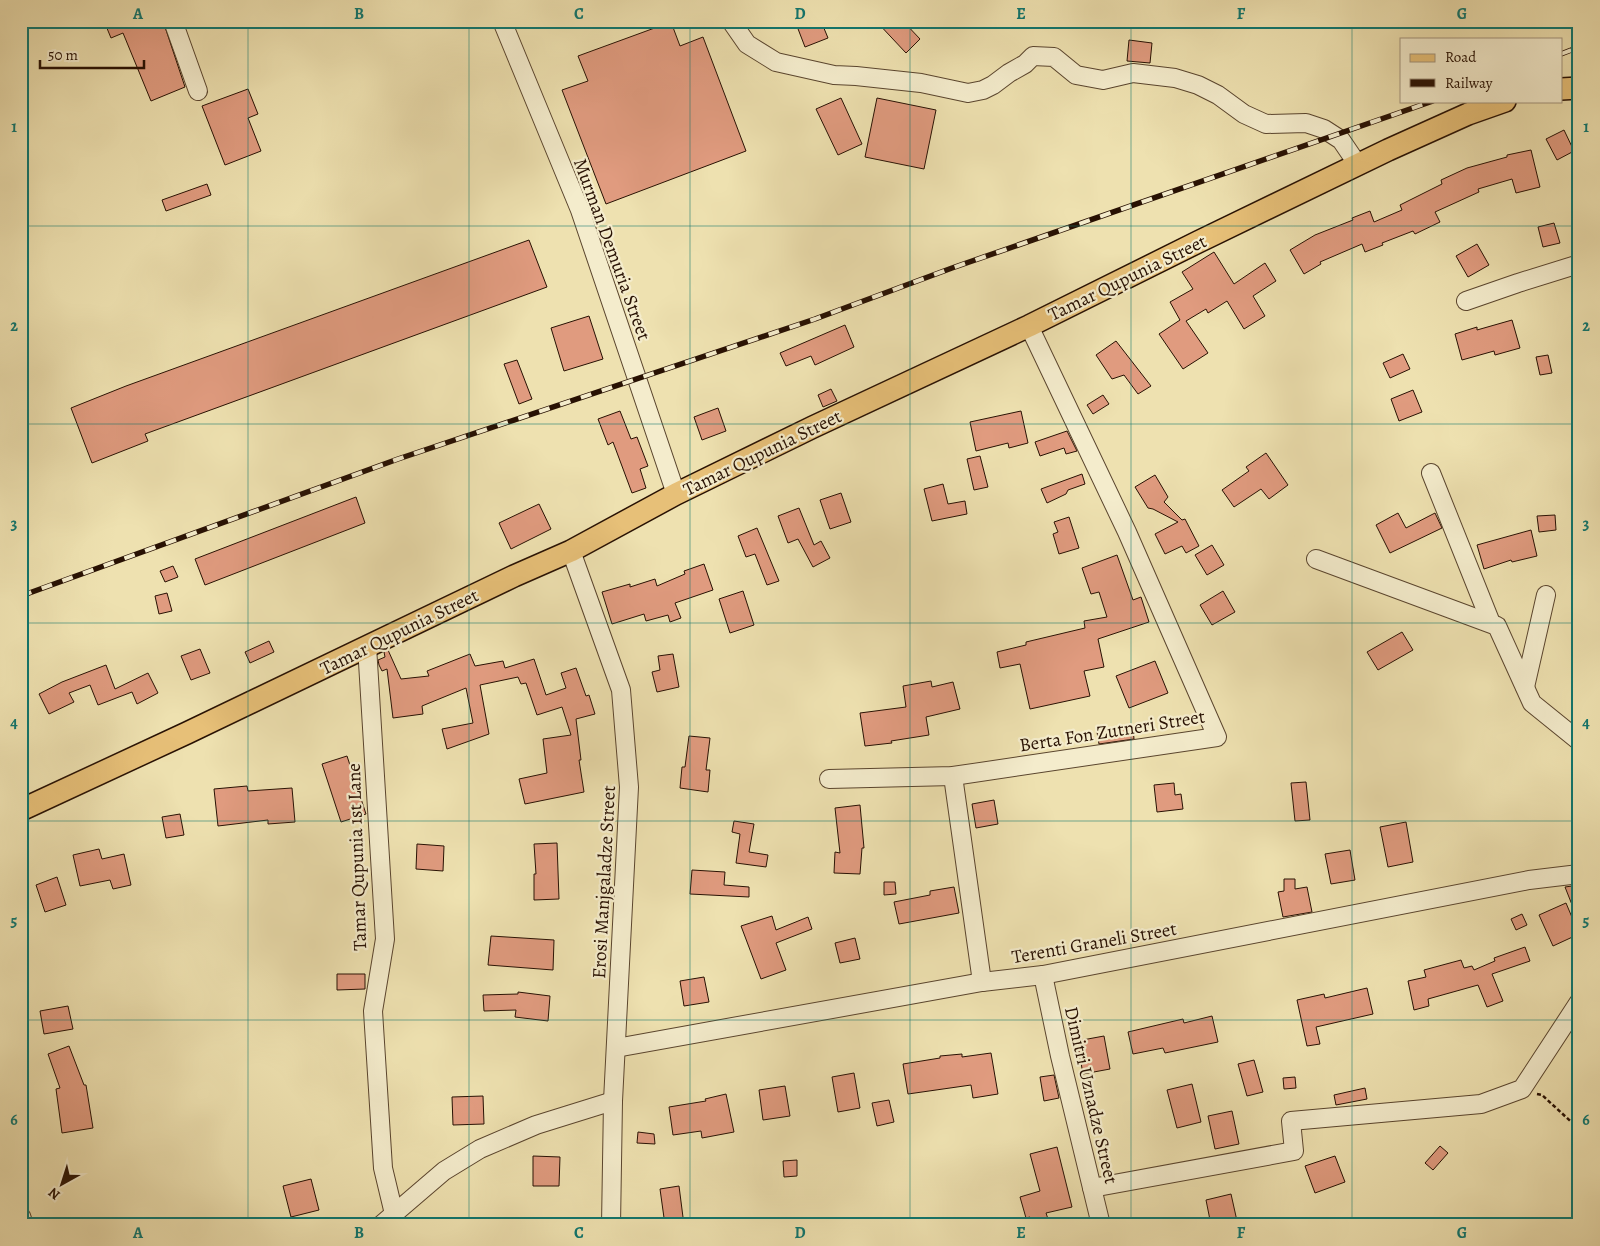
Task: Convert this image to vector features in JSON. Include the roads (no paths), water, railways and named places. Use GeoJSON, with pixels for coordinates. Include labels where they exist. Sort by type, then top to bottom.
{"type":"FeatureCollection","features":[{"type":"Feature","properties":{"kind":"main road"},"geometry":{"type":"LineString","coordinates":[[1562,88],[1579,88]]}},
{"type":"Feature","properties":{"kind":"main road","name":"Tamar Qupunia Street"},"geometry":{"type":"LineString","coordinates":[[21,810],[571,551],[676,494],[813,427],[1029,326],[1358,165],[1468,114],[1502,102]]}},
{"type":"Feature","properties":{"kind":"street"},"geometry":{"type":"LineString","coordinates":[[173,21],[198,91]]}},
{"type":"Feature","properties":{"kind":"street","name":"Murman Demuria Street"},"geometry":{"type":"LineString","coordinates":[[502,21],[580,210],[676,494]]}},
{"type":"Feature","properties":{"kind":"street"},"geometry":{"type":"LineString","coordinates":[[731,21],[747,44],[776,62],[834,75],[921,83],[968,93],[983,90],[993,85],[1033,56],[1054,57],[1076,74],[1103,80],[1133,73],[1174,78],[1198,85],[1244,114],[1266,124],[1306,123],[1324,129],[1340,140],[1358,165]]}},
{"type":"Feature","properties":{"kind":"street"},"geometry":{"type":"LineString","coordinates":[[1466,301],[1579,264]]}},
{"type":"Feature","properties":{"kind":"street","name":"Berta Fon Zutneri Street"},"geometry":{"type":"LineString","coordinates":[[952,776],[1217,737],[1127,532],[1029,326]]}},
{"type":"Feature","properties":{"kind":"street"},"geometry":{"type":"LineString","coordinates":[[1431,472],[1491,623]]}},
{"type":"Feature","properties":{"kind":"street","name":"Erosi Manjgaladze Street"},"geometry":{"type":"LineString","coordinates":[[571,551],[621,690],[629,787],[613,1100],[611,1225]]}},
{"type":"Feature","properties":{"kind":"street"},"geometry":{"type":"LineString","coordinates":[[1316,559],[1498,626],[1532,703],[1579,741]]}},
{"type":"Feature","properties":{"kind":"street"},"geometry":{"type":"LineString","coordinates":[[1525,687],[1546,595]]}},
{"type":"Feature","properties":{"kind":"street","name":"Tamar Qupunia 1st Lane"},"geometry":{"type":"LineString","coordinates":[[367,646],[384,939],[373,1011],[378,1105],[388,1219]]}},
{"type":"Feature","properties":{"kind":"street"},"geometry":{"type":"LineString","coordinates":[[829,779],[952,776],[982,982]]}},
{"type":"Feature","properties":{"kind":"street","name":"Terenti Graneli Street"},"geometry":{"type":"LineString","coordinates":[[616,1048],[982,982],[1043,975],[1529,880],[1579,874]]}},
{"type":"Feature","properties":{"kind":"street","name":"Dimitri Uznadze Street"},"geometry":{"type":"LineString","coordinates":[[1043,975],[1060,1056],[1101,1225]]}},
{"type":"Feature","properties":{"kind":"street"},"geometry":{"type":"LineString","coordinates":[[1092,1188],[1294,1151],[1291,1121],[1481,1104],[1522,1089],[1579,1002]]}},
{"type":"Feature","properties":{"kind":"street"},"geometry":{"type":"LineString","coordinates":[[388,1219],[444,1171],[480,1149],[536,1125],[613,1100]]}},
{"type":"Feature","properties":{"kind":"street"},"geometry":{"type":"LineString","coordinates":[[21,1216],[24,1225]]}},
{"type":"Feature","properties":{"kind":"railway"},"geometry":{"type":"LineString","coordinates":[[1562,54],[1579,47]]}},
{"type":"Feature","properties":{"kind":"railway"},"geometry":{"type":"LineString","coordinates":[[21,596],[398,459],[815,319],[952,268],[1430,102]]}}]}
